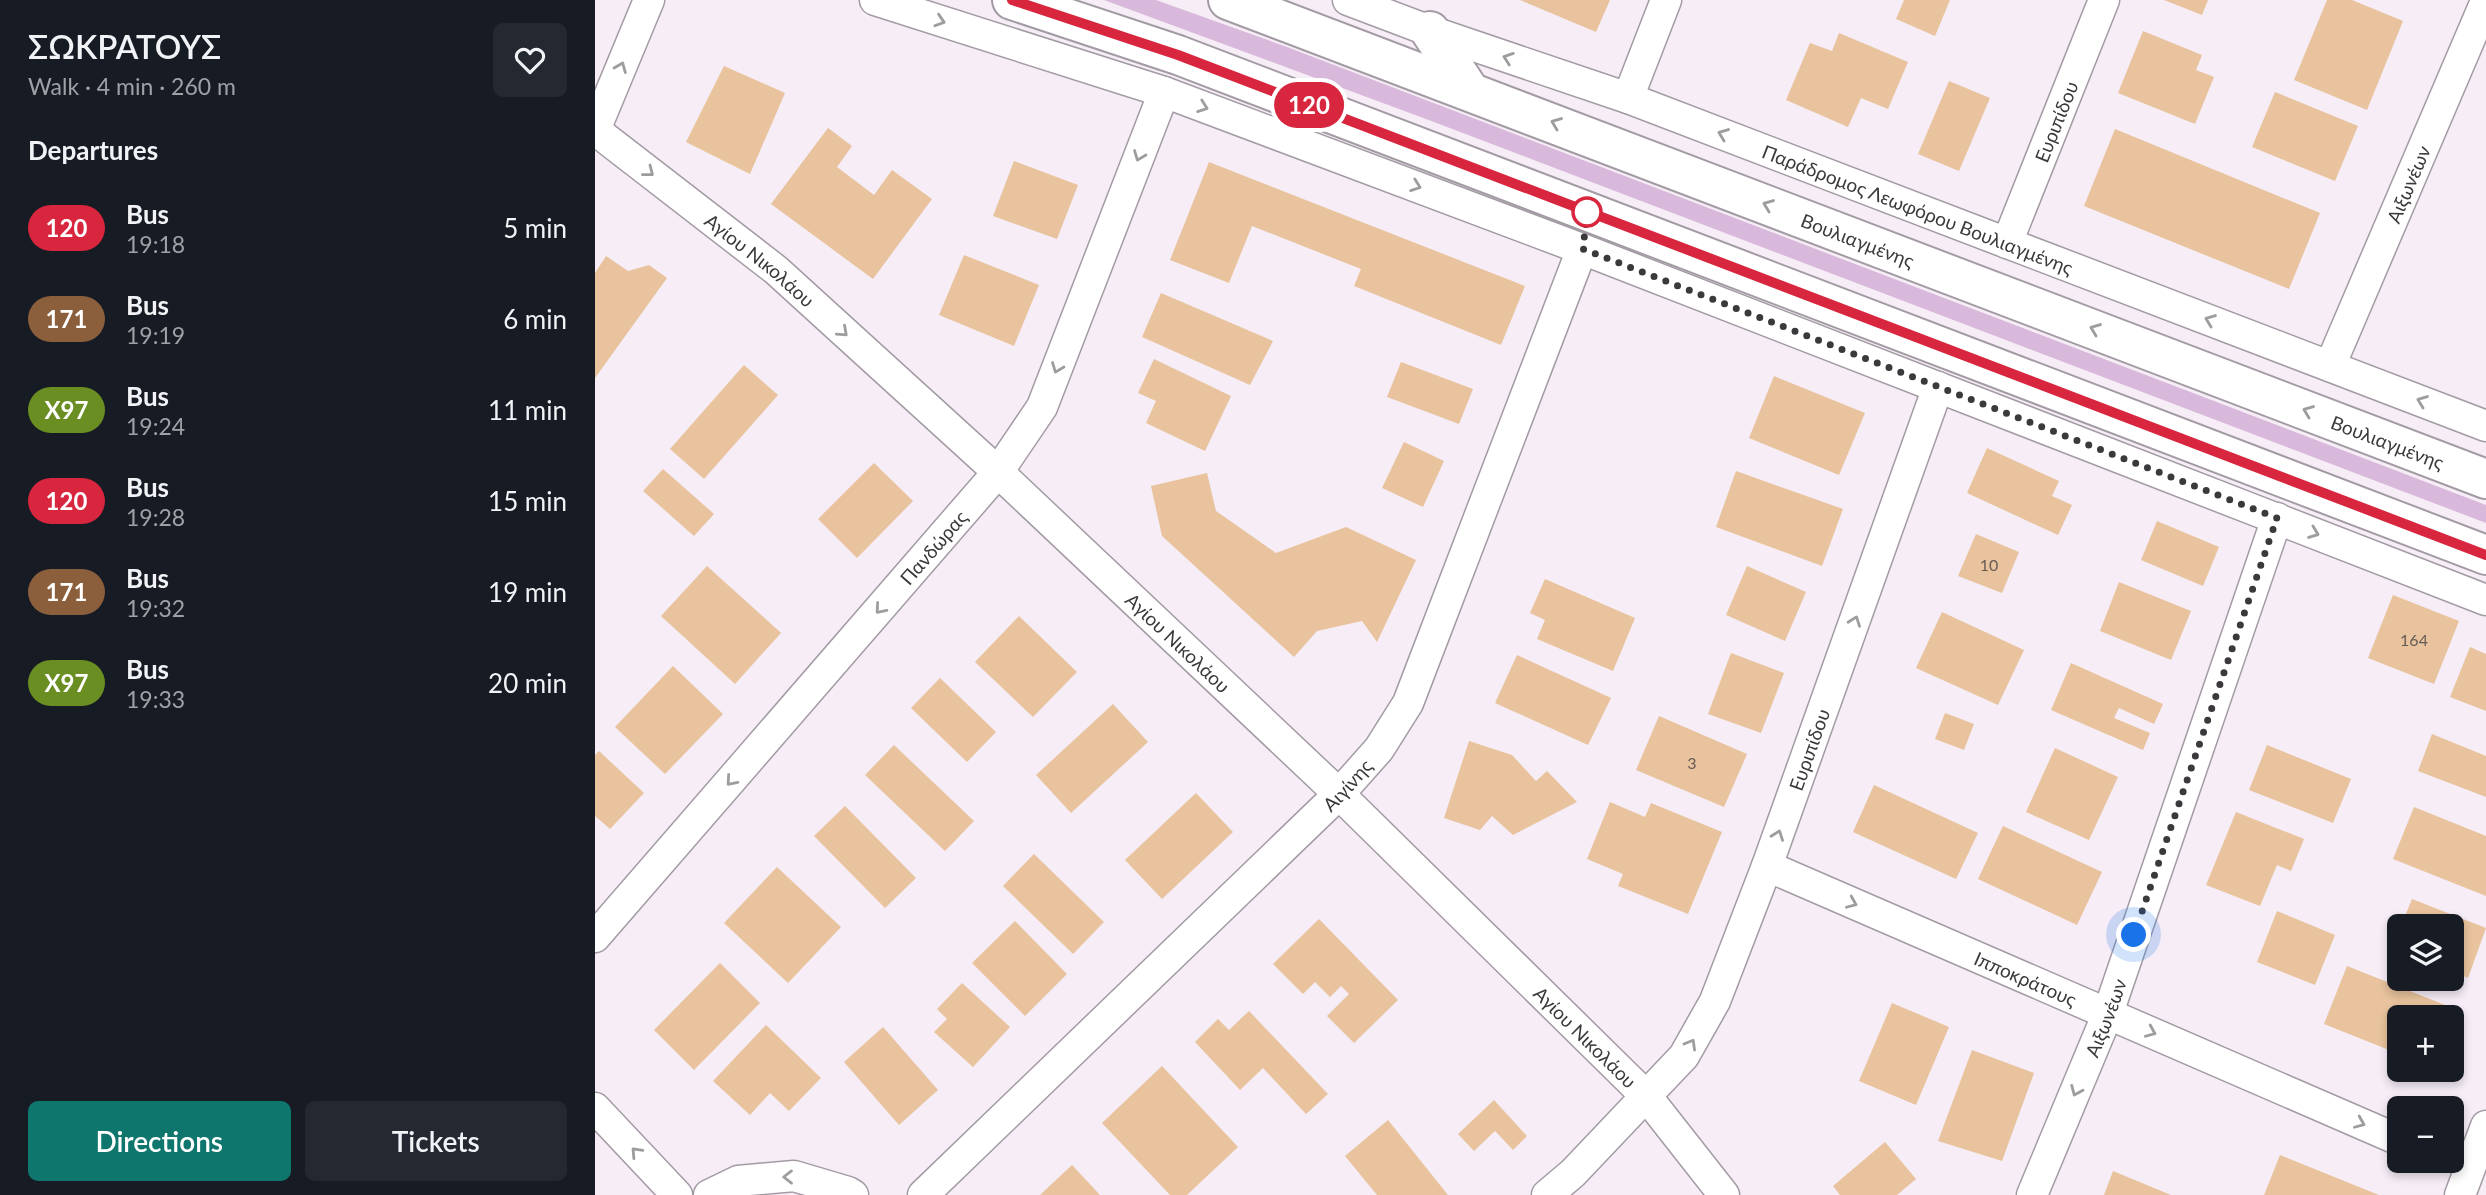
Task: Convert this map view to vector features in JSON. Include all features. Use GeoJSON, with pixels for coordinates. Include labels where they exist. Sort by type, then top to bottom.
{"type":"FeatureCollection","features":[{"type":"Feature","properties":{"kind":"main road"},"geometry":{"type":"LineString","coordinates":[[1012,0],[1178,55],[2486,555]]}},
{"type":"Feature","properties":{"kind":"main road","name":"Βουλιαγμένης"},"geometry":{"type":"LineString","coordinates":[[1228,0],[2486,478]]}},
{"type":"Feature","properties":{"kind":"main road"},"geometry":{"type":"LineString","coordinates":[[1430,31],[1469,90]]}},
{"type":"Feature","properties":{"kind":"street"},"geometry":{"type":"LineString","coordinates":[[595,130],[649,0]]}},
{"type":"Feature","properties":{"kind":"street"},"geometry":{"type":"LineString","coordinates":[[875,0],[1164,92],[1583,249],[2486,600]]}},
{"type":"Feature","properties":{"kind":"street","name":"Παράδρομος Λεωφόρου Βουλιαγμένης"},"geometry":{"type":"LineString","coordinates":[[1348,0],[1430,31],[1628,98],[2486,426]]}},
{"type":"Feature","properties":{"kind":"street"},"geometry":{"type":"LineString","coordinates":[[1628,98],[1666,0]]}},
{"type":"Feature","properties":{"kind":"street","name":"Ευριπίδου"},"geometry":{"type":"LineString","coordinates":[[2007,243],[2104,0]]}},
{"type":"Feature","properties":{"kind":"street","name":"Αιξωνέων"},"geometry":{"type":"LineString","coordinates":[[2330,366],[2486,1]]}},
{"type":"Feature","properties":{"kind":"street","name":"Πανδώρας"},"geometry":{"type":"LineString","coordinates":[[595,937],[998,472],[1042,407],[1164,92]]}},
{"type":"Feature","properties":{"kind":"street","name":"Αγίου Νικολάου"},"geometry":{"type":"LineString","coordinates":[[595,130],[776,270],[998,472],[1339,794],[1647,1097],[1724,1195]]}},
{"type":"Feature","properties":{"kind":"street","name":"Αιγίνης"},"geometry":{"type":"LineString","coordinates":[[923,1195],[1339,794],[1379,748],[1408,702],[1583,249]]}},
{"type":"Feature","properties":{"kind":"street","name":"Ευριπίδου"},"geometry":{"type":"LineString","coordinates":[[1547,1195],[1647,1097],[1684,1056],[1716,1001],[1938,387]]}},
{"type":"Feature","properties":{"kind":"street","name":"Αιξωνέων"},"geometry":{"type":"LineString","coordinates":[[2032,1195],[2108,1013],[2277,518]]}},
{"type":"Feature","properties":{"kind":"street","name":"Ιπποκράτους"},"geometry":{"type":"LineString","coordinates":[[1767,866],[2387,1135]]}},
{"type":"Feature","properties":{"kind":"street"},"geometry":{"type":"LineString","coordinates":[[595,1108],[677,1195]]}},
{"type":"Feature","properties":{"kind":"street"},"geometry":{"type":"LineString","coordinates":[[2466,1176],[2486,1126]]}},
{"type":"Feature","properties":{"kind":"street"},"geometry":{"type":"LineString","coordinates":[[709,1195],[738,1181],[794,1176],[853,1195]]}},
{"type":"Feature","properties":{"kind":"shaded area"},"geometry":{"type":"Polygon","coordinates":[[[1104,0],[1156,0],[1287,47],[2486,505],[2486,523],[1426,119],[1104,0]]]}},
{"type":"Feature","properties":{"kind":"building"},"geometry":{"type":"Polygon","coordinates":[[[1520,0],[1610,0],[1596,32],[1520,0]]]}},
{"type":"Feature","properties":{"kind":"building"},"geometry":{"type":"Polygon","coordinates":[[[1904,0],[1950,0],[1935,36],[1896,19],[1904,0]]]}},
{"type":"Feature","properties":{"kind":"building"},"geometry":{"type":"Polygon","coordinates":[[[2164,0],[2208,0],[2202,15],[2164,0]]]}},
{"type":"Feature","properties":{"kind":"building"},"geometry":{"type":"Polygon","coordinates":[[[2327,0],[2352,0],[2403,21],[2367,110],[2294,80],[2327,0]]]}},
{"type":"Feature","properties":{"kind":"building"},"geometry":{"type":"Polygon","coordinates":[[[2143,31],[2202,55],[2196,70],[2214,77],[2195,124],[2118,93],[2143,31]]]}},
{"type":"Feature","properties":{"kind":"building"},"geometry":{"type":"Polygon","coordinates":[[[1839,33],[1908,62],[1888,109],[1861,98],[1848,127],[1786,100],[1810,43],[1832,51],[1839,33]]]}},
{"type":"Feature","properties":{"kind":"building"},"geometry":{"type":"Polygon","coordinates":[[[724,66],[785,93],[750,174],[686,142],[724,66]]]}},
{"type":"Feature","properties":{"kind":"building"},"geometry":{"type":"Polygon","coordinates":[[[1949,81],[1990,98],[1959,171],[1918,154],[1949,81]]]}},
{"type":"Feature","properties":{"kind":"building"},"geometry":{"type":"Polygon","coordinates":[[[2275,92],[2358,126],[2335,181],[2252,147],[2275,92]]]}},
{"type":"Feature","properties":{"kind":"building"},"geometry":{"type":"Polygon","coordinates":[[[828,128],[852,146],[837,167],[874,195],[892,170],[932,199],[873,279],[771,204],[828,128]]]}},
{"type":"Feature","properties":{"kind":"building"},"geometry":{"type":"Polygon","coordinates":[[[2115,129],[2320,213],[2289,289],[2084,206],[2115,129]]]}},
{"type":"Feature","properties":{"kind":"building"},"geometry":{"type":"Polygon","coordinates":[[[1014,161],[1078,185],[1057,239],[993,216],[1014,161]]]}},
{"type":"Feature","properties":{"kind":"building"},"geometry":{"type":"Polygon","coordinates":[[[1209,162],[1525,286],[1501,345],[1354,286],[1361,269],[1252,226],[1229,283],[1170,260],[1209,162]]]}},
{"type":"Feature","properties":{"kind":"building"},"geometry":{"type":"Polygon","coordinates":[[[964,255],[1039,285],[1014,346],[939,315],[964,255]]]}},
{"type":"Feature","properties":{"kind":"building"},"geometry":{"type":"Polygon","coordinates":[[[606,256],[628,271],[649,265],[667,278],[595,378],[595,273],[606,256]]]}},
{"type":"Feature","properties":{"kind":"building"},"geometry":{"type":"Polygon","coordinates":[[[1161,293],[1273,341],[1250,385],[1142,337],[1161,293]]]}},
{"type":"Feature","properties":{"kind":"building"},"geometry":{"type":"Polygon","coordinates":[[[1154,359],[1231,396],[1205,451],[1146,423],[1156,401],[1138,393],[1154,359]]]}},
{"type":"Feature","properties":{"kind":"building"},"geometry":{"type":"Polygon","coordinates":[[[1401,362],[1473,389],[1459,424],[1387,397],[1401,362]]]}},
{"type":"Feature","properties":{"kind":"building"},"geometry":{"type":"Polygon","coordinates":[[[744,365],[778,395],[704,479],[670,449],[744,365]]]}},
{"type":"Feature","properties":{"kind":"building"},"geometry":{"type":"Polygon","coordinates":[[[1774,376],[1865,413],[1839,475],[1749,438],[1774,376]]]}},
{"type":"Feature","properties":{"kind":"building"},"geometry":{"type":"Polygon","coordinates":[[[1404,442],[1444,461],[1423,507],[1382,488],[1404,442]]]}},
{"type":"Feature","properties":{"kind":"building"},"geometry":{"type":"Polygon","coordinates":[[[1987,448],[2059,481],[2052,496],[2072,505],[2058,535],[1967,493],[1987,448]]]}},
{"type":"Feature","properties":{"kind":"building"},"geometry":{"type":"Polygon","coordinates":[[[874,463],[913,501],[857,558],[818,519],[874,463]]]}},
{"type":"Feature","properties":{"kind":"building"},"geometry":{"type":"Polygon","coordinates":[[[663,469],[714,514],[694,536],[643,491],[663,469]]]}},
{"type":"Feature","properties":{"kind":"building"},"geometry":{"type":"Polygon","coordinates":[[[1736,471],[1843,509],[1822,566],[1716,527],[1736,471]]]}},
{"type":"Feature","properties":{"kind":"building"},"geometry":{"type":"Polygon","coordinates":[[[1207,473],[1216,511],[1276,553],[1346,527],[1416,560],[1377,642],[1362,621],[1317,631],[1294,657],[1162,536],[1151,486],[1207,473]]]}},
{"type":"Feature","properties":{"kind":"building"},"geometry":{"type":"Polygon","coordinates":[[[2157,521],[2219,547],[2203,586],[2141,560],[2157,521]]]}},
{"type":"Feature","properties":{"kind":"building"},"geometry":{"type":"Polygon","coordinates":[[[1976,534],[2019,552],[2002,593],[1958,576],[1976,534]]]}},
{"type":"Feature","properties":{"kind":"building"},"geometry":{"type":"Polygon","coordinates":[[[707,566],[781,633],[735,684],[661,616],[707,566]]]}},
{"type":"Feature","properties":{"kind":"building"},"geometry":{"type":"Polygon","coordinates":[[[1747,566],[1806,592],[1785,641],[1726,615],[1747,566]]]}},
{"type":"Feature","properties":{"kind":"building"},"geometry":{"type":"Polygon","coordinates":[[[1545,579],[1635,618],[1613,671],[1537,639],[1545,620],[1530,613],[1545,579]]]}},
{"type":"Feature","properties":{"kind":"building"},"geometry":{"type":"Polygon","coordinates":[[[2119,582],[2191,611],[2171,660],[2100,631],[2119,582]]]}},
{"type":"Feature","properties":{"kind":"building"},"geometry":{"type":"Polygon","coordinates":[[[2393,595],[2459,621],[2434,684],[2368,658],[2393,595]]]}},
{"type":"Feature","properties":{"kind":"building"},"geometry":{"type":"Polygon","coordinates":[[[1942,612],[2024,650],[1998,705],[1916,668],[1942,612]]]}},
{"type":"Feature","properties":{"kind":"building"},"geometry":{"type":"Polygon","coordinates":[[[1019,616],[1077,672],[1033,717],[975,662],[1019,616]]]}},
{"type":"Feature","properties":{"kind":"building"},"geometry":{"type":"Polygon","coordinates":[[[2470,647],[2486,654],[2486,711],[2450,697],[2470,647]]]}},
{"type":"Feature","properties":{"kind":"building"},"geometry":{"type":"Polygon","coordinates":[[[1731,653],[1784,673],[1761,733],[1708,714],[1731,653]]]}},
{"type":"Feature","properties":{"kind":"building"},"geometry":{"type":"Polygon","coordinates":[[[1517,655],[1611,698],[1588,745],[1495,703],[1517,655]]]}},
{"type":"Feature","properties":{"kind":"building"},"geometry":{"type":"Polygon","coordinates":[[[2071,663],[2163,704],[2154,724],[2119,708],[2114,718],[2150,733],[2143,750],[2051,710],[2071,663]]]}},
{"type":"Feature","properties":{"kind":"building"},"geometry":{"type":"Polygon","coordinates":[[[673,666],[723,714],[665,774],[615,727],[673,666]]]}},
{"type":"Feature","properties":{"kind":"building"},"geometry":{"type":"Polygon","coordinates":[[[940,678],[996,732],[967,762],[911,708],[940,678]]]}},
{"type":"Feature","properties":{"kind":"building"},"geometry":{"type":"Polygon","coordinates":[[[1113,704],[1148,742],[1071,813],[1036,775],[1113,704]]]}},
{"type":"Feature","properties":{"kind":"building"},"geometry":{"type":"Polygon","coordinates":[[[1945,713],[1974,724],[1964,750],[1935,739],[1945,713]]]}},
{"type":"Feature","properties":{"kind":"building"},"geometry":{"type":"Polygon","coordinates":[[[1659,716],[1747,754],[1724,807],[1636,770],[1659,716]]]}},
{"type":"Feature","properties":{"kind":"building"},"geometry":{"type":"Polygon","coordinates":[[[2432,734],[2486,756],[2486,797],[2418,771],[2432,734]]]}},
{"type":"Feature","properties":{"kind":"building"},"geometry":{"type":"Polygon","coordinates":[[[1469,741],[1512,755],[1536,781],[1547,771],[1577,802],[1513,835],[1492,816],[1480,830],[1444,818],[1469,741]]]}},
{"type":"Feature","properties":{"kind":"building"},"geometry":{"type":"Polygon","coordinates":[[[894,745],[974,821],[945,851],[865,775],[894,745]]]}},
{"type":"Feature","properties":{"kind":"building"},"geometry":{"type":"Polygon","coordinates":[[[2267,745],[2351,779],[2333,823],[2249,790],[2267,745]]]}},
{"type":"Feature","properties":{"kind":"building"},"geometry":{"type":"Polygon","coordinates":[[[2055,748],[2118,777],[2089,840],[2026,812],[2055,748]]]}},
{"type":"Feature","properties":{"kind":"building"},"geometry":{"type":"Polygon","coordinates":[[[599,751],[644,793],[610,829],[595,816],[595,755],[599,751]]]}},
{"type":"Feature","properties":{"kind":"building"},"geometry":{"type":"Polygon","coordinates":[[[1874,785],[1978,833],[1956,879],[1853,832],[1874,785]]]}},
{"type":"Feature","properties":{"kind":"building"},"geometry":{"type":"Polygon","coordinates":[[[1196,793],[1233,832],[1162,899],[1125,860],[1196,793]]]}},
{"type":"Feature","properties":{"kind":"building"},"geometry":{"type":"Polygon","coordinates":[[[1610,802],[1645,817],[1651,803],[1722,832],[1688,914],[1618,886],[1623,874],[1587,859],[1610,802]]]}},
{"type":"Feature","properties":{"kind":"building"},"geometry":{"type":"Polygon","coordinates":[[[845,806],[916,878],[885,908],[814,836],[845,806]]]}},
{"type":"Feature","properties":{"kind":"building"},"geometry":{"type":"Polygon","coordinates":[[[2414,807],[2486,836],[2486,896],[2393,859],[2414,807]]]}},
{"type":"Feature","properties":{"kind":"building"},"geometry":{"type":"Polygon","coordinates":[[[2236,812],[2304,839],[2291,871],[2277,865],[2260,906],[2206,885],[2236,812]]]}},
{"type":"Feature","properties":{"kind":"building"},"geometry":{"type":"Polygon","coordinates":[[[2003,826],[2102,872],[2077,925],[1978,879],[2003,826]]]}},
{"type":"Feature","properties":{"kind":"building"},"geometry":{"type":"Polygon","coordinates":[[[1034,854],[1104,922],[1073,954],[1003,886],[1034,854]]]}},
{"type":"Feature","properties":{"kind":"building"},"geometry":{"type":"Polygon","coordinates":[[[777,867],[841,927],[788,983],[724,923],[777,867]]]}},
{"type":"Feature","properties":{"kind":"building"},"geometry":{"type":"Polygon","coordinates":[[[2412,899],[2450,914],[2406,914],[2412,899]]]}},
{"type":"Feature","properties":{"kind":"building"},"geometry":{"type":"Polygon","coordinates":[[[2277,911],[2335,935],[2315,985],[2257,962],[2277,911]]]}},
{"type":"Feature","properties":{"kind":"building"},"geometry":{"type":"Polygon","coordinates":[[[1319,919],[1398,1000],[1354,1043],[1327,1016],[1349,994],[1341,986],[1330,997],[1315,982],[1303,994],[1273,964],[1319,919]]]}},
{"type":"Feature","properties":{"kind":"building"},"geometry":{"type":"Polygon","coordinates":[[[2464,919],[2486,928],[2468,978],[2464,976],[2464,919]]]}},
{"type":"Feature","properties":{"kind":"building"},"geometry":{"type":"Polygon","coordinates":[[[1015,921],[1067,974],[1025,1016],[972,963],[1015,921]]]}},
{"type":"Feature","properties":{"kind":"building"},"geometry":{"type":"Polygon","coordinates":[[[720,963],[760,1003],[694,1070],[654,1030],[720,963]]]}},
{"type":"Feature","properties":{"kind":"building"},"geometry":{"type":"Polygon","coordinates":[[[2347,966],[2387,982],[2387,991],[2410,991],[2445,1005],[2387,1005],[2387,1049],[2324,1024],[2347,966]]]}},
{"type":"Feature","properties":{"kind":"building"},"geometry":{"type":"Polygon","coordinates":[[[962,983],[1010,1027],[973,1067],[934,1032],[947,1019],[937,1009],[962,983]]]}},
{"type":"Feature","properties":{"kind":"building"},"geometry":{"type":"Polygon","coordinates":[[[1892,1003],[1949,1027],[1916,1105],[1859,1081],[1892,1003]]]}},
{"type":"Feature","properties":{"kind":"building"},"geometry":{"type":"Polygon","coordinates":[[[1249,1011],[1328,1094],[1306,1114],[1263,1068],[1240,1090],[1195,1042],[1218,1019],[1229,1030],[1249,1011]]]}},
{"type":"Feature","properties":{"kind":"building"},"geometry":{"type":"Polygon","coordinates":[[[766,1025],[821,1078],[789,1111],[770,1093],[750,1115],[713,1081],[766,1025]]]}},
{"type":"Feature","properties":{"kind":"building"},"geometry":{"type":"Polygon","coordinates":[[[883,1027],[938,1090],[899,1125],[844,1062],[883,1027]]]}},
{"type":"Feature","properties":{"kind":"building"},"geometry":{"type":"Polygon","coordinates":[[[1972,1050],[2034,1073],[2002,1161],[1938,1141],[1972,1050]]]}},
{"type":"Feature","properties":{"kind":"building"},"geometry":{"type":"Polygon","coordinates":[[[1162,1066],[1238,1147],[1187,1195],[1170,1195],[1102,1123],[1162,1066]]]}},
{"type":"Feature","properties":{"kind":"building"},"geometry":{"type":"Polygon","coordinates":[[[1494,1100],[1527,1136],[1513,1150],[1495,1131],[1474,1151],[1458,1134],[1494,1100]]]}},
{"type":"Feature","properties":{"kind":"building"},"geometry":{"type":"Polygon","coordinates":[[[1388,1120],[1448,1195],[1377,1195],[1345,1156],[1388,1120]]]}},
{"type":"Feature","properties":{"kind":"building"},"geometry":{"type":"Polygon","coordinates":[[[1885,1142],[1916,1179],[1897,1195],[1840,1195],[1833,1186],[1885,1142]]]}},
{"type":"Feature","properties":{"kind":"building"},"geometry":{"type":"Polygon","coordinates":[[[2280,1155],[2379,1195],[2264,1195],[2280,1155]]]}},
{"type":"Feature","properties":{"kind":"building"},"geometry":{"type":"Polygon","coordinates":[[[1072,1165],[1100,1195],[1040,1195],[1072,1165]]]}},
{"type":"Feature","properties":{"kind":"building"},"geometry":{"type":"Polygon","coordinates":[[[2113,1171],[2171,1195],[2104,1195],[2113,1171]]]}},
{"type":"Feature","properties":{"kind":"bus line","name":"120"},"geometry":{"type":"LineString","coordinates":[[1012,0],[1178,55],[2486,555]]}},
{"type":"Feature","properties":{"kind":"route"},"geometry":{"type":"LineString","coordinates":[[1587,212],[1583,249],[2277,518],[2134,935]]}}]}
